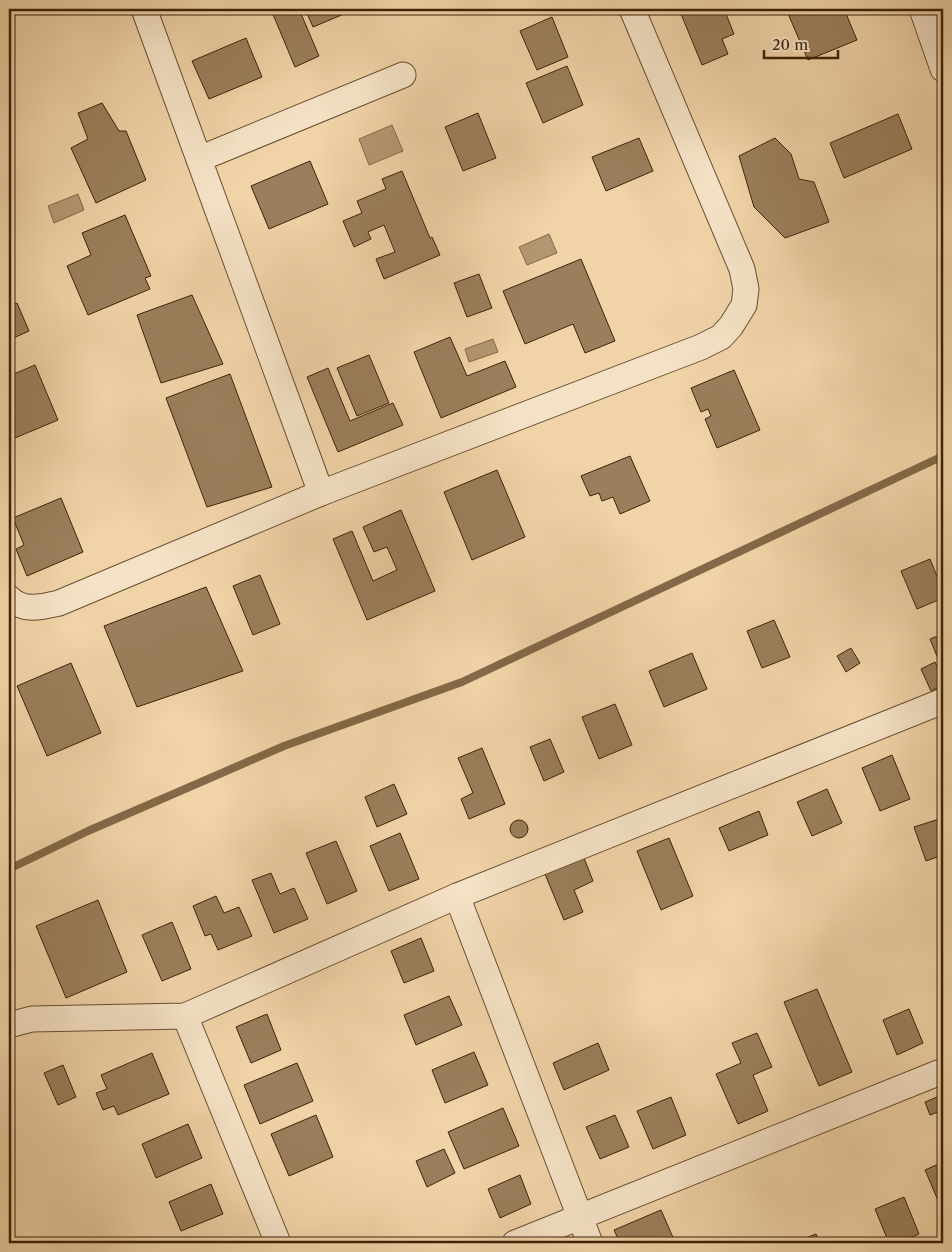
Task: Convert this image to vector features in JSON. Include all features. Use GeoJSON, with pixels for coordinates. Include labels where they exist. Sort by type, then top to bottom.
{"type":"FeatureCollection","features":[{"type":"Feature","properties":{"kind":"street"},"geometry":{"type":"LineString","coordinates":[[144,9],[321,493]]}},
{"type":"Feature","properties":{"kind":"street"},"geometry":{"type":"LineString","coordinates":[[9,598],[14,603],[25,607],[39,607],[59,602],[321,493],[721,337],[731,326],[744,305],[746,289],[742,269],[632,9]]}},
{"type":"Feature","properties":{"kind":"street"},"geometry":{"type":"LineString","coordinates":[[922,9],[943,69]]}},
{"type":"Feature","properties":{"kind":"street"},"geometry":{"type":"LineString","coordinates":[[198,159],[403,75]]}},
{"type":"Feature","properties":{"kind":"street"},"geometry":{"type":"LineString","coordinates":[[9,1025],[32,1019],[185,1016],[457,896],[943,700]]}},
{"type":"Feature","properties":{"kind":"street"},"geometry":{"type":"LineString","coordinates":[[457,896],[590,1243]]}},
{"type":"Feature","properties":{"kind":"street"},"geometry":{"type":"LineString","coordinates":[[185,1016],[278,1243]]}},
{"type":"Feature","properties":{"kind":"street"},"geometry":{"type":"LineString","coordinates":[[515,1243],[943,1071]]}},
{"type":"Feature","properties":{"kind":"shaded area"},"geometry":{"type":"Polygon","coordinates":[[[392,125],[403,151],[369,165],[359,139],[392,125]]]}},
{"type":"Feature","properties":{"kind":"shaded area"},"geometry":{"type":"Polygon","coordinates":[[[78,194],[84,210],[54,223],[48,206],[78,194]]]}},
{"type":"Feature","properties":{"kind":"shaded area"},"geometry":{"type":"Polygon","coordinates":[[[549,234],[557,253],[527,265],[519,247],[549,234]]]}},
{"type":"Feature","properties":{"kind":"shaded area"},"geometry":{"type":"Polygon","coordinates":[[[493,339],[498,352],[469,362],[465,349],[493,339]]]}},
{"type":"Feature","properties":{"kind":"building"},"geometry":{"type":"Polygon","coordinates":[[[279,9],[299,9],[319,56],[295,67],[272,12],[279,9]]]}},
{"type":"Feature","properties":{"kind":"building"},"geometry":{"type":"Polygon","coordinates":[[[305,9],[356,9],[313,27],[305,9]]]}},
{"type":"Feature","properties":{"kind":"building"},"geometry":{"type":"Polygon","coordinates":[[[380,9],[396,9],[383,14],[380,9]]]}},
{"type":"Feature","properties":{"kind":"building"},"geometry":{"type":"Polygon","coordinates":[[[679,9],[724,9],[734,34],[722,39],[728,54],[702,65],[679,9]]]}},
{"type":"Feature","properties":{"kind":"building"},"geometry":{"type":"Polygon","coordinates":[[[786,9],[844,9],[857,40],[808,60],[786,9]]]}},
{"type":"Feature","properties":{"kind":"building"},"geometry":{"type":"Polygon","coordinates":[[[552,17],[568,57],[537,70],[520,31],[552,17]]]}},
{"type":"Feature","properties":{"kind":"building"},"geometry":{"type":"Polygon","coordinates":[[[246,38],[262,77],[209,99],[192,61],[246,38]]]}},
{"type":"Feature","properties":{"kind":"building"},"geometry":{"type":"Polygon","coordinates":[[[567,66],[583,105],[543,123],[526,83],[567,66]]]}},
{"type":"Feature","properties":{"kind":"building"},"geometry":{"type":"Polygon","coordinates":[[[102,103],[119,131],[126,131],[146,180],[96,203],[71,148],[88,139],[78,113],[102,103]]]}},
{"type":"Feature","properties":{"kind":"building"},"geometry":{"type":"Polygon","coordinates":[[[478,113],[496,158],[463,171],[445,127],[478,113]]]}},
{"type":"Feature","properties":{"kind":"building"},"geometry":{"type":"Polygon","coordinates":[[[898,114],[912,149],[844,178],[830,143],[898,114]]]}},
{"type":"Feature","properties":{"kind":"building"},"geometry":{"type":"Polygon","coordinates":[[[639,138],[653,171],[606,191],[592,157],[639,138]]]}},
{"type":"Feature","properties":{"kind":"building"},"geometry":{"type":"Polygon","coordinates":[[[775,138],[791,154],[799,179],[814,182],[829,222],[785,238],[754,207],[739,156],[775,138]]]}},
{"type":"Feature","properties":{"kind":"building"},"geometry":{"type":"Polygon","coordinates":[[[310,161],[328,204],[269,229],[251,186],[310,161]]]}},
{"type":"Feature","properties":{"kind":"building"},"geometry":{"type":"Polygon","coordinates":[[[402,171],[430,238],[432,237],[440,255],[384,279],[376,259],[395,252],[384,225],[368,232],[371,239],[354,247],[343,221],[362,213],[357,201],[386,189],[382,179],[402,171]]]}},
{"type":"Feature","properties":{"kind":"building"},"geometry":{"type":"Polygon","coordinates":[[[125,215],[151,276],[145,278],[150,289],[88,315],[67,266],[91,255],[82,233],[125,215]]]}},
{"type":"Feature","properties":{"kind":"building"},"geometry":{"type":"Polygon","coordinates":[[[581,259],[615,341],[585,353],[573,324],[525,344],[503,291],[581,259]]]}},
{"type":"Feature","properties":{"kind":"building"},"geometry":{"type":"Polygon","coordinates":[[[479,274],[492,308],[467,317],[454,283],[479,274]]]}},
{"type":"Feature","properties":{"kind":"building"},"geometry":{"type":"Polygon","coordinates":[[[192,295],[223,364],[161,383],[137,315],[192,295]]]}},
{"type":"Feature","properties":{"kind":"building"},"geometry":{"type":"Polygon","coordinates":[[[17,303],[29,331],[9,340],[9,307],[17,303]]]}},
{"type":"Feature","properties":{"kind":"building"},"geometry":{"type":"Polygon","coordinates":[[[450,337],[467,376],[505,361],[516,387],[441,418],[414,352],[450,337]]]}},
{"type":"Feature","properties":{"kind":"building"},"geometry":{"type":"Polygon","coordinates":[[[369,355],[389,403],[357,416],[337,368],[369,355]]]}},
{"type":"Feature","properties":{"kind":"building"},"geometry":{"type":"Polygon","coordinates":[[[35,365],[58,420],[10,440],[9,376],[35,365]]]}},
{"type":"Feature","properties":{"kind":"building"},"geometry":{"type":"Polygon","coordinates":[[[328,368],[350,421],[393,403],[403,425],[338,452],[307,377],[328,368]]]}},
{"type":"Feature","properties":{"kind":"building"},"geometry":{"type":"Polygon","coordinates":[[[734,370],[760,430],[717,448],[705,419],[711,416],[708,409],[701,412],[691,388],[734,370]]]}},
{"type":"Feature","properties":{"kind":"building"},"geometry":{"type":"Polygon","coordinates":[[[230,374],[272,487],[207,507],[166,398],[230,374]]]}},
{"type":"Feature","properties":{"kind":"building"},"geometry":{"type":"Polygon","coordinates":[[[630,456],[650,501],[620,514],[613,497],[602,501],[599,493],[590,496],[581,476],[630,456]]]}},
{"type":"Feature","properties":{"kind":"building"},"geometry":{"type":"Polygon","coordinates":[[[497,470],[525,537],[472,560],[444,492],[497,470]]]}},
{"type":"Feature","properties":{"kind":"building"},"geometry":{"type":"Polygon","coordinates":[[[61,498],[83,552],[27,576],[16,549],[24,545],[13,518],[61,498]]]}},
{"type":"Feature","properties":{"kind":"building"},"geometry":{"type":"Polygon","coordinates":[[[401,510],[435,591],[367,620],[333,539],[352,531],[373,581],[397,570],[387,547],[374,552],[363,527],[401,510]]]}},
{"type":"Feature","properties":{"kind":"building"},"geometry":{"type":"Polygon","coordinates":[[[930,559],[943,591],[943,598],[917,609],[901,571],[930,559]]]}},
{"type":"Feature","properties":{"kind":"building"},"geometry":{"type":"Polygon","coordinates":[[[260,575],[280,624],[253,635],[233,586],[260,575]]]}},
{"type":"Feature","properties":{"kind":"building"},"geometry":{"type":"Polygon","coordinates":[[[206,587],[243,671],[137,707],[104,626],[206,587]]]}},
{"type":"Feature","properties":{"kind":"building"},"geometry":{"type":"Polygon","coordinates":[[[774,620],[790,657],[762,668],[747,631],[774,620]]]}},
{"type":"Feature","properties":{"kind":"building"},"geometry":{"type":"Polygon","coordinates":[[[943,634],[943,671],[930,639],[943,634]]]}},
{"type":"Feature","properties":{"kind":"building"},"geometry":{"type":"Polygon","coordinates":[[[851,648],[860,663],[846,672],[837,656],[851,648]]]}},
{"type":"Feature","properties":{"kind":"building"},"geometry":{"type":"Polygon","coordinates":[[[692,653],[707,689],[664,707],[649,671],[692,653]]]}},
{"type":"Feature","properties":{"kind":"building"},"geometry":{"type":"Polygon","coordinates":[[[935,662],[943,680],[943,685],[931,691],[921,669],[935,662]]]}},
{"type":"Feature","properties":{"kind":"building"},"geometry":{"type":"Polygon","coordinates":[[[71,663],[101,733],[47,756],[17,686],[71,663]]]}},
{"type":"Feature","properties":{"kind":"building"},"geometry":{"type":"Polygon","coordinates":[[[615,704],[632,745],[599,759],[582,717],[615,704]]]}},
{"type":"Feature","properties":{"kind":"building"},"geometry":{"type":"Polygon","coordinates":[[[550,739],[564,772],[544,781],[530,747],[550,739]]]}},
{"type":"Feature","properties":{"kind":"building"},"geometry":{"type":"Polygon","coordinates":[[[482,748],[505,804],[469,819],[461,799],[473,793],[458,758],[482,748]]]}},
{"type":"Feature","properties":{"kind":"building"},"geometry":{"type":"Polygon","coordinates":[[[892,755],[910,799],[880,811],[862,768],[892,755]]]}},
{"type":"Feature","properties":{"kind":"building"},"geometry":{"type":"Polygon","coordinates":[[[394,784],[407,814],[377,827],[365,797],[394,784]]]}},
{"type":"Feature","properties":{"kind":"building"},"geometry":{"type":"Polygon","coordinates":[[[827,789],[842,823],[812,836],[797,802],[827,789]]]}},
{"type":"Feature","properties":{"kind":"building"},"geometry":{"type":"Polygon","coordinates":[[[759,811],[768,835],[729,851],[719,828],[759,811]]]}},
{"type":"Feature","properties":{"kind":"building"},"geometry":{"type":"Polygon","coordinates":[[[942,818],[943,855],[926,861],[914,827],[942,818]]]}},
{"type":"Feature","properties":{"kind":"building"},"geometry":{"type":"Polygon","coordinates":[[[519,820],[525,823],[528,829],[525,835],[519,838],[513,835],[510,829],[513,823],[519,820]]]}},
{"type":"Feature","properties":{"kind":"building"},"geometry":{"type":"Polygon","coordinates":[[[400,833],[419,879],[389,891],[370,846],[400,833]]]}},
{"type":"Feature","properties":{"kind":"building"},"geometry":{"type":"Polygon","coordinates":[[[669,838],[693,896],[661,910],[637,851],[669,838]]]}},
{"type":"Feature","properties":{"kind":"building"},"geometry":{"type":"Polygon","coordinates":[[[336,841],[357,891],[327,904],[306,853],[336,841]]]}},
{"type":"Feature","properties":{"kind":"building"},"geometry":{"type":"Polygon","coordinates":[[[584,858],[593,881],[574,890],[583,912],[564,920],[545,874],[584,858]]]}},
{"type":"Feature","properties":{"kind":"building"},"geometry":{"type":"Polygon","coordinates":[[[271,873],[280,894],[294,888],[308,919],[274,933],[252,880],[271,873]]]}},
{"type":"Feature","properties":{"kind":"building"},"geometry":{"type":"Polygon","coordinates":[[[216,896],[224,913],[239,907],[252,936],[218,950],[211,934],[205,936],[193,906],[216,896]]]}},
{"type":"Feature","properties":{"kind":"building"},"geometry":{"type":"Polygon","coordinates":[[[98,900],[127,972],[66,998],[36,926],[98,900]]]}},
{"type":"Feature","properties":{"kind":"building"},"geometry":{"type":"Polygon","coordinates":[[[172,922],[191,969],[162,981],[142,935],[172,922]]]}},
{"type":"Feature","properties":{"kind":"building"},"geometry":{"type":"Polygon","coordinates":[[[421,938],[434,971],[404,983],[391,951],[421,938]]]}},
{"type":"Feature","properties":{"kind":"building"},"geometry":{"type":"Polygon","coordinates":[[[817,989],[852,1072],[819,1086],[784,1002],[817,989]]]}},
{"type":"Feature","properties":{"kind":"building"},"geometry":{"type":"Polygon","coordinates":[[[449,996],[462,1025],[416,1045],[404,1015],[449,996]]]}},
{"type":"Feature","properties":{"kind":"building"},"geometry":{"type":"Polygon","coordinates":[[[909,1009],[923,1043],[897,1055],[883,1020],[909,1009]]]}},
{"type":"Feature","properties":{"kind":"building"},"geometry":{"type":"Polygon","coordinates":[[[267,1014],[281,1050],[251,1063],[236,1027],[267,1014]]]}},
{"type":"Feature","properties":{"kind":"building"},"geometry":{"type":"Polygon","coordinates":[[[757,1033],[772,1067],[753,1075],[768,1111],[738,1124],[716,1074],[741,1063],[732,1043],[757,1033]]]}},
{"type":"Feature","properties":{"kind":"building"},"geometry":{"type":"Polygon","coordinates":[[[598,1043],[609,1070],[564,1090],[553,1063],[598,1043]]]}},
{"type":"Feature","properties":{"kind":"building"},"geometry":{"type":"Polygon","coordinates":[[[474,1052],[488,1085],[445,1103],[432,1070],[474,1052]]]}},
{"type":"Feature","properties":{"kind":"building"},"geometry":{"type":"Polygon","coordinates":[[[152,1053],[169,1094],[118,1115],[114,1106],[103,1110],[96,1093],[107,1089],[101,1075],[152,1053]]]}},
{"type":"Feature","properties":{"kind":"building"},"geometry":{"type":"Polygon","coordinates":[[[297,1063],[313,1101],[260,1124],[244,1085],[297,1063]]]}},
{"type":"Feature","properties":{"kind":"building"},"geometry":{"type":"Polygon","coordinates":[[[63,1065],[76,1097],[58,1105],[44,1073],[63,1065]]]}},
{"type":"Feature","properties":{"kind":"building"},"geometry":{"type":"Polygon","coordinates":[[[671,1097],[686,1135],[653,1149],[637,1111],[671,1097]]]}},
{"type":"Feature","properties":{"kind":"building"},"geometry":{"type":"Polygon","coordinates":[[[937,1097],[943,1110],[930,1115],[925,1102],[937,1097]]]}},
{"type":"Feature","properties":{"kind":"building"},"geometry":{"type":"Polygon","coordinates":[[[503,1108],[519,1146],[464,1169],[448,1132],[503,1108]]]}},
{"type":"Feature","properties":{"kind":"building"},"geometry":{"type":"Polygon","coordinates":[[[316,1115],[333,1157],[289,1176],[271,1134],[316,1115]]]}},
{"type":"Feature","properties":{"kind":"building"},"geometry":{"type":"Polygon","coordinates":[[[615,1115],[629,1147],[600,1159],[586,1127],[615,1115]]]}},
{"type":"Feature","properties":{"kind":"building"},"geometry":{"type":"Polygon","coordinates":[[[188,1124],[202,1158],[156,1178],[142,1144],[188,1124]]]}},
{"type":"Feature","properties":{"kind":"building"},"geometry":{"type":"Polygon","coordinates":[[[444,1149],[455,1173],[427,1187],[416,1161],[444,1149]]]}},
{"type":"Feature","properties":{"kind":"building"},"geometry":{"type":"Polygon","coordinates":[[[943,1162],[943,1212],[925,1170],[943,1162]]]}},
{"type":"Feature","properties":{"kind":"building"},"geometry":{"type":"Polygon","coordinates":[[[520,1175],[531,1204],[500,1218],[488,1189],[520,1175]]]}},
{"type":"Feature","properties":{"kind":"building"},"geometry":{"type":"Polygon","coordinates":[[[211,1184],[223,1214],[181,1231],[169,1202],[211,1184]]]}},
{"type":"Feature","properties":{"kind":"building"},"geometry":{"type":"Polygon","coordinates":[[[904,1197],[919,1234],[898,1243],[889,1243],[875,1209],[904,1197]]]}},
{"type":"Feature","properties":{"kind":"building"},"geometry":{"type":"Polygon","coordinates":[[[661,1210],[675,1242],[620,1243],[614,1230],[661,1210]]]}},
{"type":"Feature","properties":{"kind":"building"},"geometry":{"type":"Polygon","coordinates":[[[816,1234],[820,1243],[794,1243],[816,1234]]]}},
{"type":"Feature","properties":{"kind":"waterway"},"geometry":{"type":"LineString","coordinates":[[9,869],[88,831],[284,746],[462,682],[943,456]]}}]}
